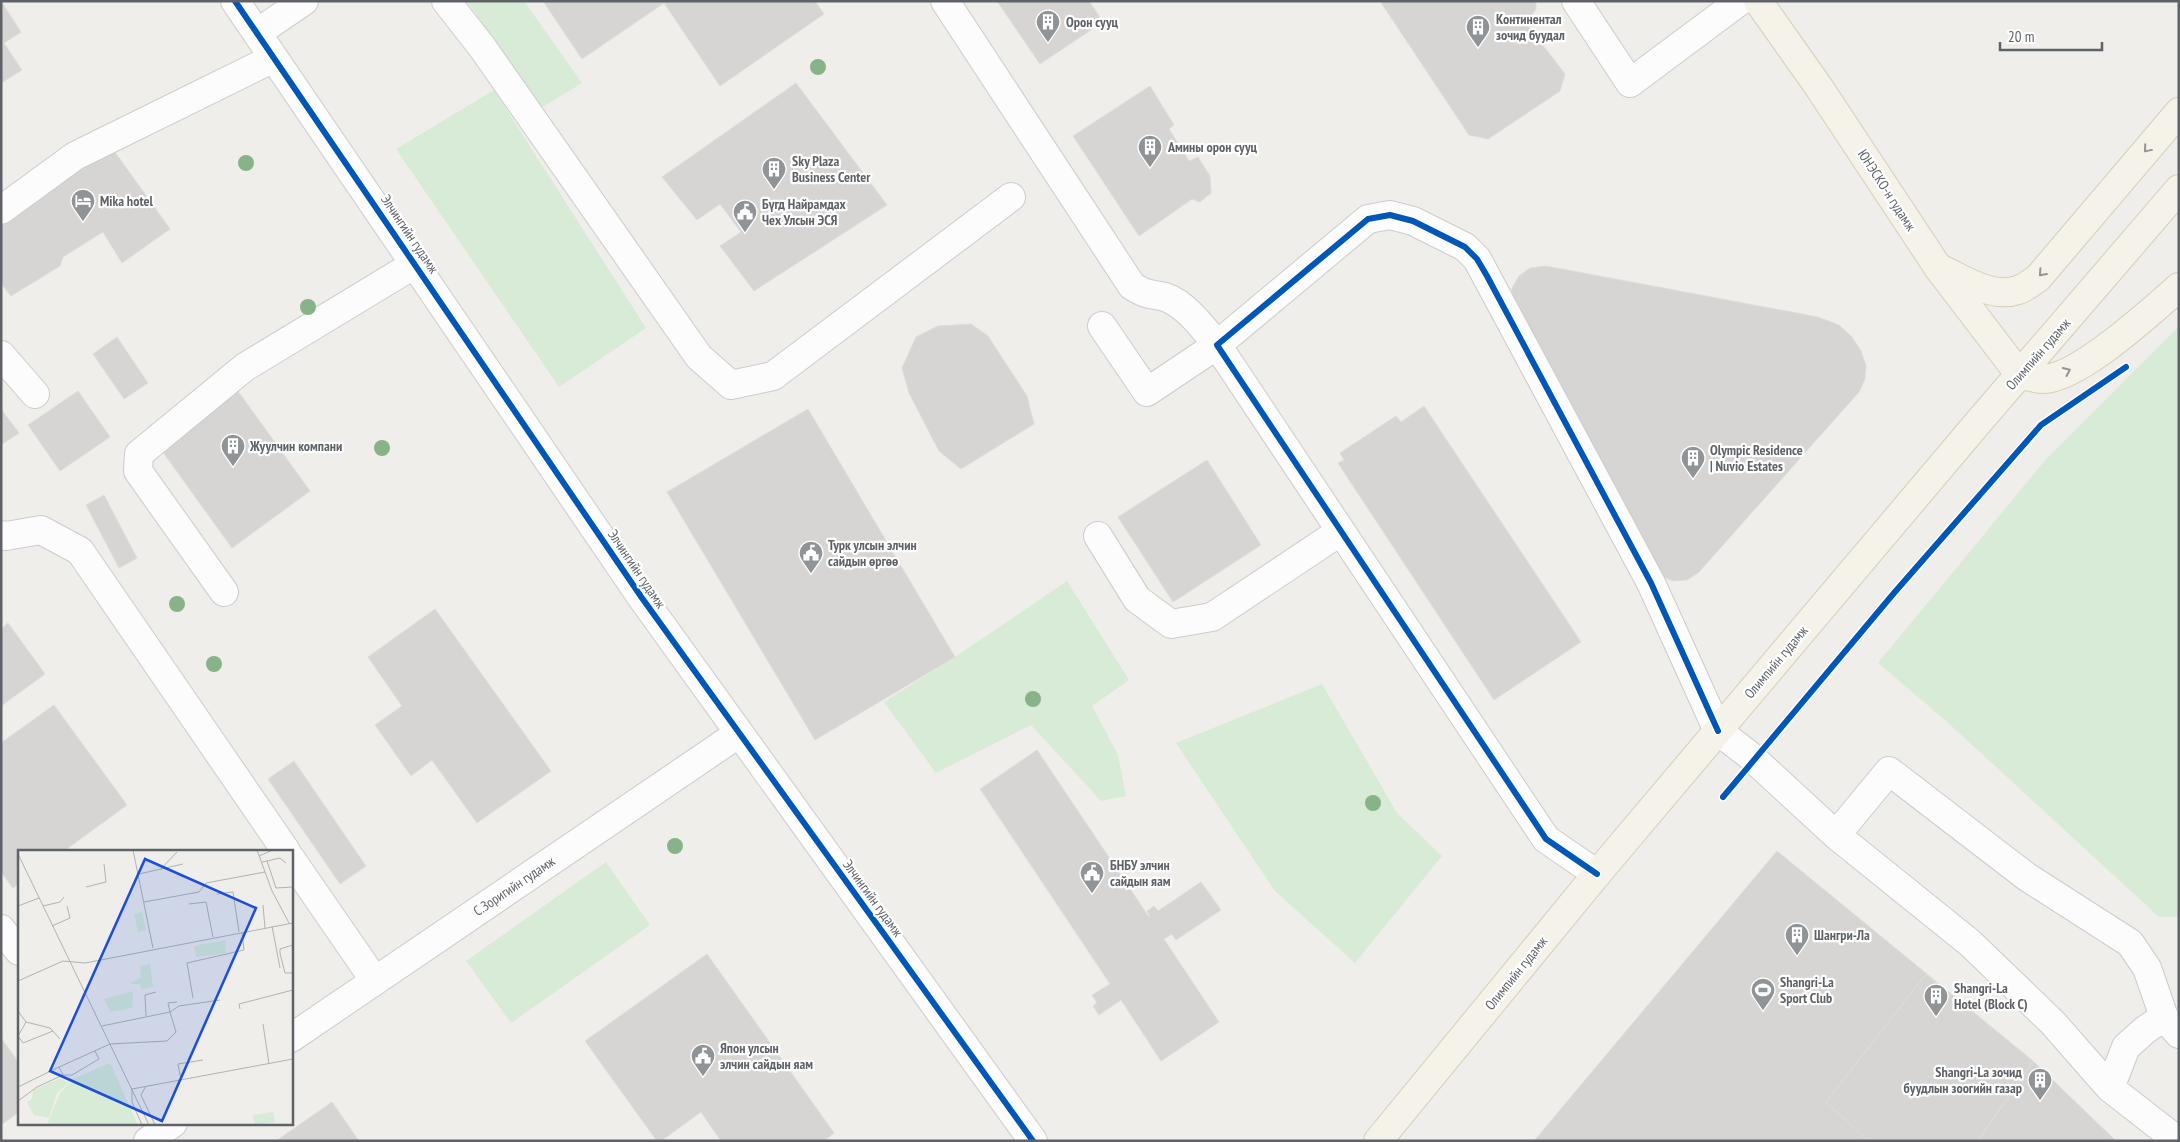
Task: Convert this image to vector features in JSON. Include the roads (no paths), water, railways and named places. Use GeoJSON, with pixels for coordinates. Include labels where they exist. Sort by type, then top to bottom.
{"type":"FeatureCollection","features":[{"type":"Feature","properties":{"kind":"main road","name":"ЮНЭСКО-н гудамж"},"geometry":{"type":"LineString","coordinates":[[1758,1],[1818,86],[1939,269],[2020,375]]}},
{"type":"Feature","properties":{"kind":"main road"},"geometry":{"type":"LineString","coordinates":[[1939,269],[1986,290],[2002,293],[2018,290],[2038,278],[2179,112]]}},
{"type":"Feature","properties":{"kind":"main road","name":"Олимпийн гудамж"},"geometry":{"type":"LineString","coordinates":[[1378,1141],[1597,874],[2179,188]]}},
{"type":"Feature","properties":{"kind":"main road"},"geometry":{"type":"LineString","coordinates":[[2020,375],[2044,379],[2067,373],[2130,331],[2179,287]]}},
{"type":"Feature","properties":{"kind":"street","name":"Элчингийн гудамж"},"geometry":{"type":"LineString","coordinates":[[235,1],[642,598],[738,734],[1033,1141]]}},
{"type":"Feature","properties":{"kind":"street"},"geometry":{"type":"LineString","coordinates":[[257,33],[304,1]]}},
{"type":"Feature","properties":{"kind":"street"},"geometry":{"type":"LineString","coordinates":[[446,1],[482,47],[699,357],[731,385],[773,376],[1011,197]]}},
{"type":"Feature","properties":{"kind":"street"},"geometry":{"type":"LineString","coordinates":[[945,1],[1132,286],[1146,295],[1166,298],[1195,316],[1217,345],[1546,839],[1597,874]]}},
{"type":"Feature","properties":{"kind":"street"},"geometry":{"type":"LineString","coordinates":[[1576,1],[1630,83],[1740,1]]}},
{"type":"Feature","properties":{"kind":"street"},"geometry":{"type":"LineString","coordinates":[[1,210],[75,156],[274,58]]}},
{"type":"Feature","properties":{"kind":"street"},"geometry":{"type":"LineString","coordinates":[[1102,326],[1147,392],[1217,345],[1368,219],[1390,215],[1413,221],[1465,247],[1477,259],[1487,276],[1651,583],[1718,731],[1748,754],[1836,835],[1970,943],[2053,1023],[2110,1088],[2178,1141]]}},
{"type":"Feature","properties":{"kind":"street"},"geometry":{"type":"LineString","coordinates":[[224,592],[138,471],[139,454],[245,367],[415,264]]}},
{"type":"Feature","properties":{"kind":"street"},"geometry":{"type":"LineString","coordinates":[[1,355],[34,394]]}},
{"type":"Feature","properties":{"kind":"street"},"geometry":{"type":"LineString","coordinates":[[1,535],[6,536],[40,530],[80,551],[285,850]]}},
{"type":"Feature","properties":{"kind":"street"},"geometry":{"type":"LineString","coordinates":[[1098,536],[1137,599],[1171,624],[1212,617],[1341,531]]}},
{"type":"Feature","properties":{"kind":"street","name":"С.Зоригийн гудамж"},"geometry":{"type":"LineString","coordinates":[[292,1037],[738,734]]}},
{"type":"Feature","properties":{"kind":"street"},"geometry":{"type":"LineString","coordinates":[[1836,835],[1889,771],[2027,877],[2130,943],[2147,968],[2171,1026],[2145,1030],[2126,1047],[2110,1088]]}},
{"type":"Feature","properties":{"kind":"street"},"geometry":{"type":"LineString","coordinates":[[292,860],[374,980]]}},
{"type":"Feature","properties":{"kind":"street"},"geometry":{"type":"LineString","coordinates":[[1,929],[18,950]]}},
{"type":"Feature","properties":{"kind":"street"},"geometry":{"type":"LineString","coordinates":[[1,956],[18,962]]}},
{"type":"Feature","properties":{"kind":"place","name":"Орон сууц"},"geometry":{"type":"Point","coordinates":[1048,43]}},
{"type":"Feature","properties":{"kind":"place","name":"Континентал зочид буудал"},"geometry":{"type":"Point","coordinates":[1478,48]}},
{"type":"Feature","properties":{"kind":"place","name":"Амины орон сууц"},"geometry":{"type":"Point","coordinates":[1150,168]}},
{"type":"Feature","properties":{"kind":"place","name":"Sky Plaza Business Center"},"geometry":{"type":"Point","coordinates":[774,190]}},
{"type":"Feature","properties":{"kind":"place","name":"Mika hotel"},"geometry":{"type":"Point","coordinates":[83,222]}},
{"type":"Feature","properties":{"kind":"place","name":"Бүгд Найрамдах Чех Улсын ЭСЯ"},"geometry":{"type":"Point","coordinates":[745,233]}},
{"type":"Feature","properties":{"kind":"place","name":"Жуулчин компани"},"geometry":{"type":"Point","coordinates":[233,467]}},
{"type":"Feature","properties":{"kind":"place","name":"Olympic Residence | Nuvio Estates"},"geometry":{"type":"Point","coordinates":[1693,479]}},
{"type":"Feature","properties":{"kind":"place","name":"Турк улсын элчин сайдын өргөө"},"geometry":{"type":"Point","coordinates":[811,574]}},
{"type":"Feature","properties":{"kind":"place","name":"БНБУ элчин сайдын яам"},"geometry":{"type":"Point","coordinates":[1092,894]}},
{"type":"Feature","properties":{"kind":"place","name":"Шангри-Лa"},"geometry":{"type":"Point","coordinates":[1797,956]}},
{"type":"Feature","properties":{"kind":"place","name":"Shangri-La Sport Club"},"geometry":{"type":"Point","coordinates":[1763,1011]}},
{"type":"Feature","properties":{"kind":"place","name":"Shangri-La Hotel (Block C)"},"geometry":{"type":"Point","coordinates":[1936,1017]}},
{"type":"Feature","properties":{"kind":"place","name":"Япон улсын элчин сайдын яам"},"geometry":{"type":"Point","coordinates":[703,1077]}},
{"type":"Feature","properties":{"kind":"place","name":"Shangri-La зочид буудлын зоогийн газар"},"geometry":{"type":"Point","coordinates":[2040,1101]}}]}
